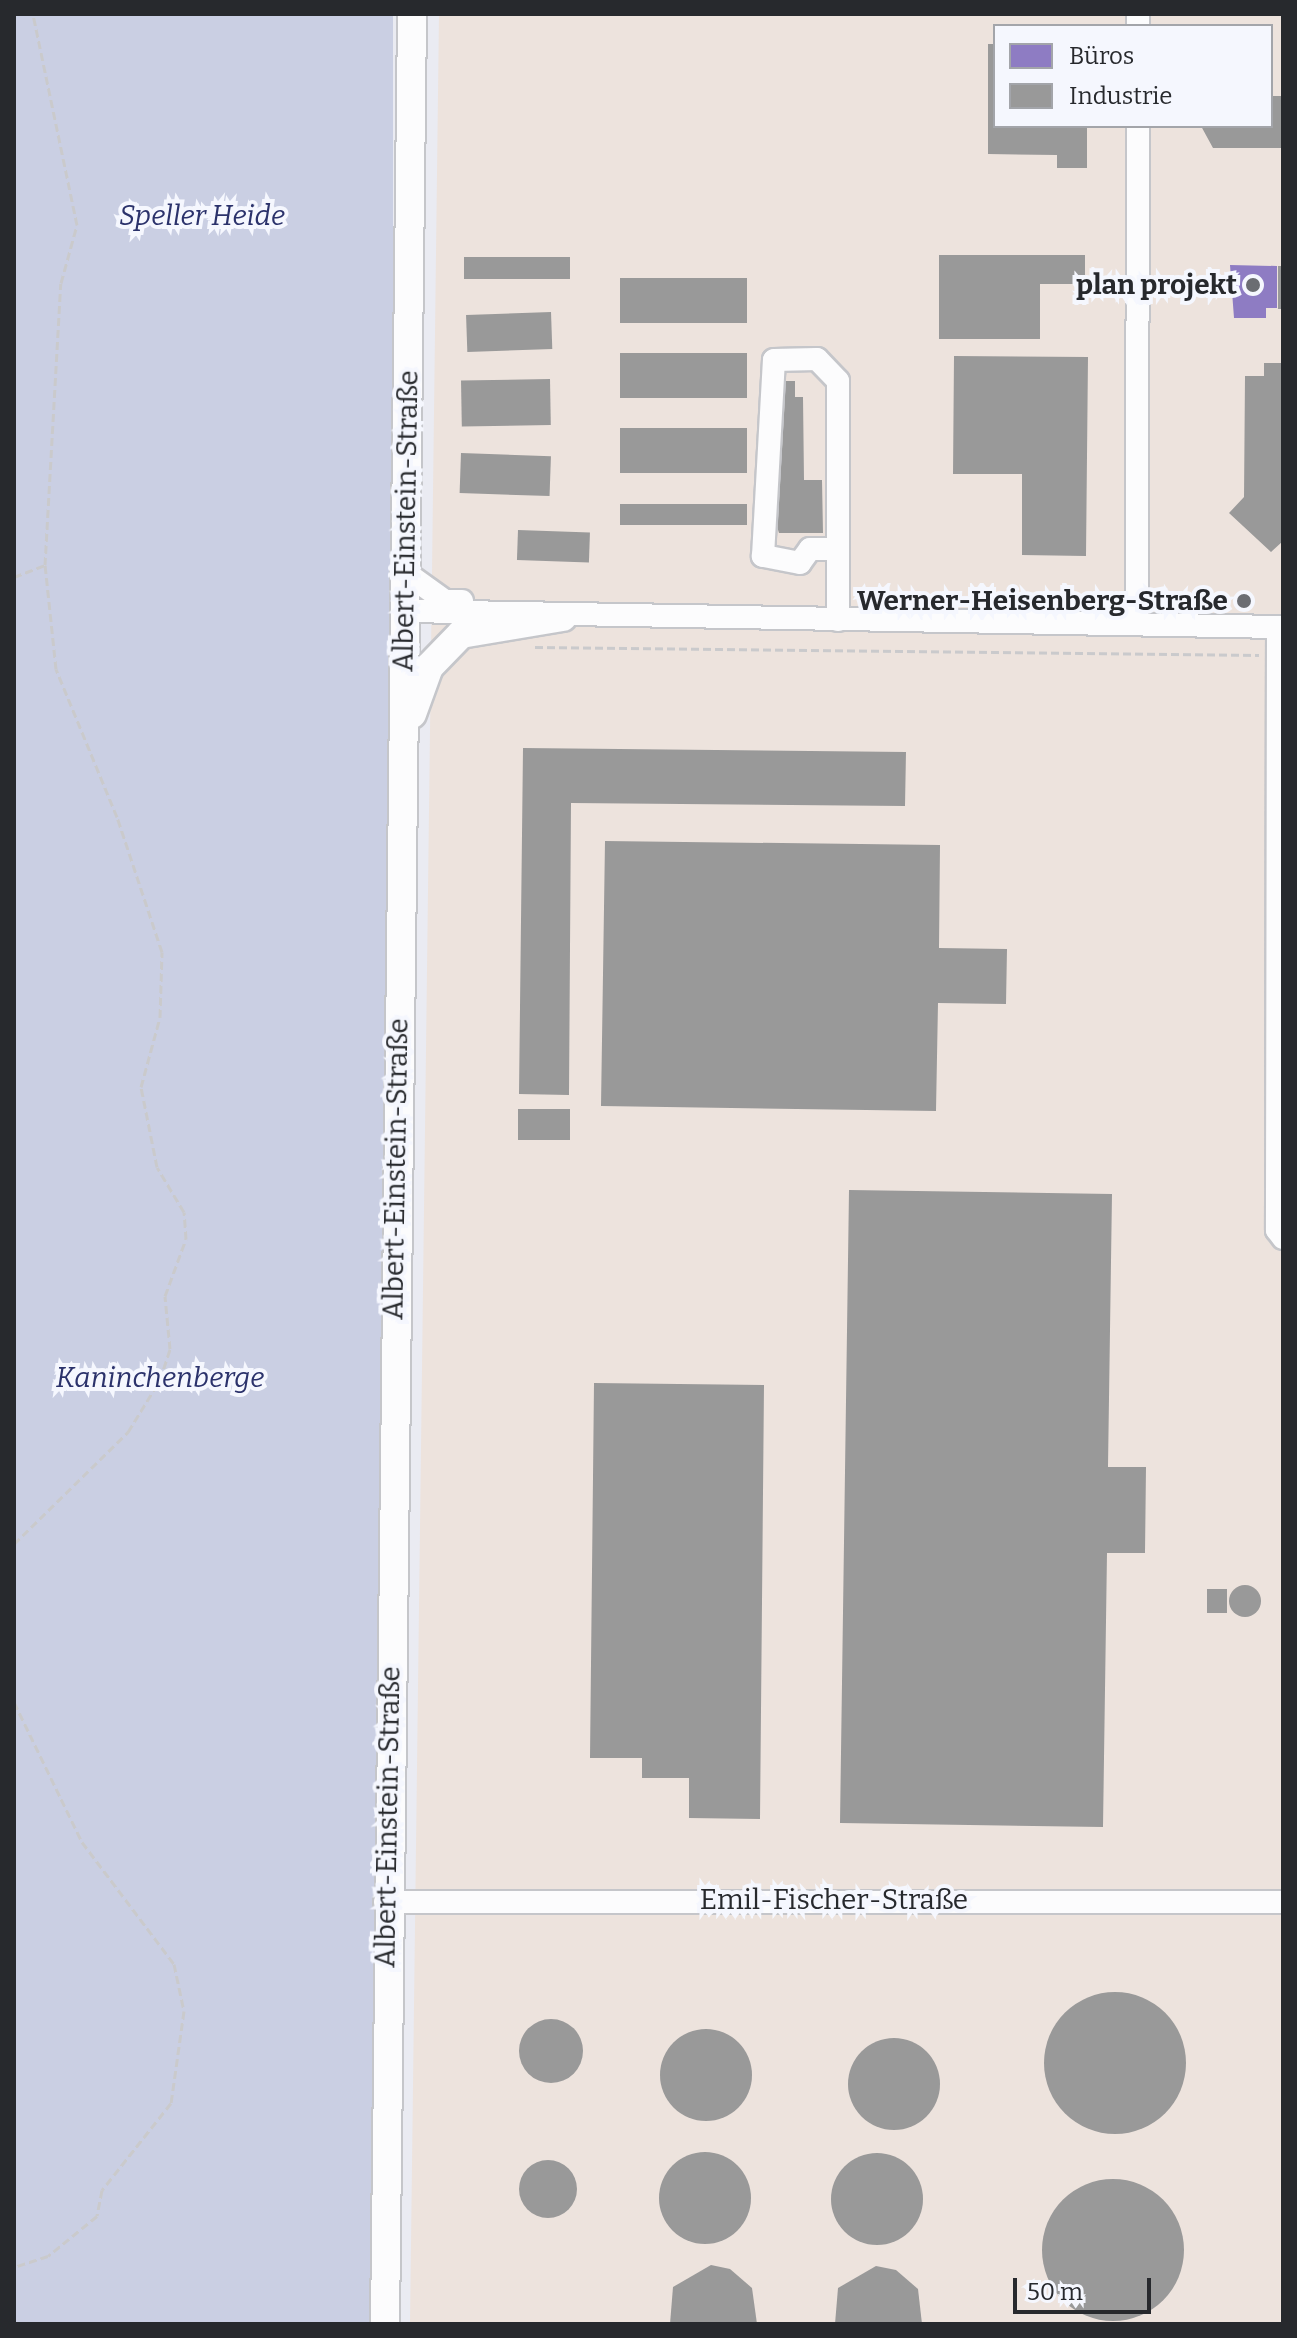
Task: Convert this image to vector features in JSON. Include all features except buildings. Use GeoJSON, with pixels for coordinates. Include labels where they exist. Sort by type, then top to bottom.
{"type":"FeatureCollection","features":[{"type":"Feature","properties":{"kind":"main road"},"geometry":{"type":"LineString","coordinates":[[400,14],[407,129]]}},
{"type":"Feature","properties":{"kind":"main road","name":"Albert-Einstein-Straße"},"geometry":{"type":"LineString","coordinates":[[385,2324],[385,1902],[406,611],[407,129],[412,14]]}},
{"type":"Feature","properties":{"kind":"main road"},"geometry":{"type":"LineString","coordinates":[[408,301],[425,14]]}},
{"type":"Feature","properties":{"kind":"main road"},"geometry":{"type":"LineString","coordinates":[[402,741],[429,667],[461,634],[576,616]]}},
{"type":"Feature","properties":{"kind":"street"},"geometry":{"type":"LineString","coordinates":[[1137,623],[1138,128]]}},
{"type":"Feature","properties":{"kind":"street"},"geometry":{"type":"LineString","coordinates":[[838,549],[810,549],[800,563],[763,556],[774,360],[817,359],[838,381],[838,549],[838,620]]}},
{"type":"Feature","properties":{"kind":"street"},"geometry":{"type":"LineString","coordinates":[[406,573],[445,601],[561,604],[576,616]]}},
{"type":"Feature","properties":{"kind":"street"},"geometry":{"type":"LineString","coordinates":[[406,611],[1281,627],[1277,655],[1277,1230],[1283,1238]]}},
{"type":"Feature","properties":{"kind":"street","name":"Emil-Fischer-Straße"},"geometry":{"type":"LineString","coordinates":[[385,1902],[1283,1902]]}},
{"type":"Feature","properties":{"kind":"path"},"geometry":{"type":"LineString","coordinates":[[14,1544],[128,1432],[160,1380],[170,1349],[165,1296],[186,1239],[184,1212],[157,1167],[141,1087],[160,1017],[162,952],[56,669],[45,565],[61,283],[77,225],[33,14]]}},
{"type":"Feature","properties":{"kind":"path"},"geometry":{"type":"LineString","coordinates":[[14,577],[45,565]]}},
{"type":"Feature","properties":{"kind":"path"},"geometry":{"type":"LineString","coordinates":[[531,647],[1277,655]]}},
{"type":"Feature","properties":{"kind":"path"},"geometry":{"type":"LineString","coordinates":[[14,1702],[82,1842],[174,1964],[184,2011],[171,2103],[102,2190],[97,2216],[48,2256],[14,2267]]}},
{"type":"Feature","properties":{"kind":"shaded area"},"geometry":{"type":"Polygon","coordinates":[[[439,14],[1283,14],[1283,2324],[410,2324],[439,14]]]}},
{"type":"Feature","properties":{"kind":"green space","name":"Kaninchenberge"},"geometry":{"type":"Polygon","coordinates":[[[14,14],[393,14],[393,2324],[14,2324],[14,14]]]}},
{"type":"Feature","properties":{"kind":"place","name":"plan projekt"},"geometry":{"type":"Point","coordinates":[1253,285]}},
{"type":"Feature","properties":{"kind":"place","name":"Werner-Heisenberg-Straße"},"geometry":{"type":"Point","coordinates":[1244,601]}},
{"type":"Feature","properties":{"kind":"park label","name":"Speller Heide"},"geometry":{"type":"Point","coordinates":[202,216]}}]}
